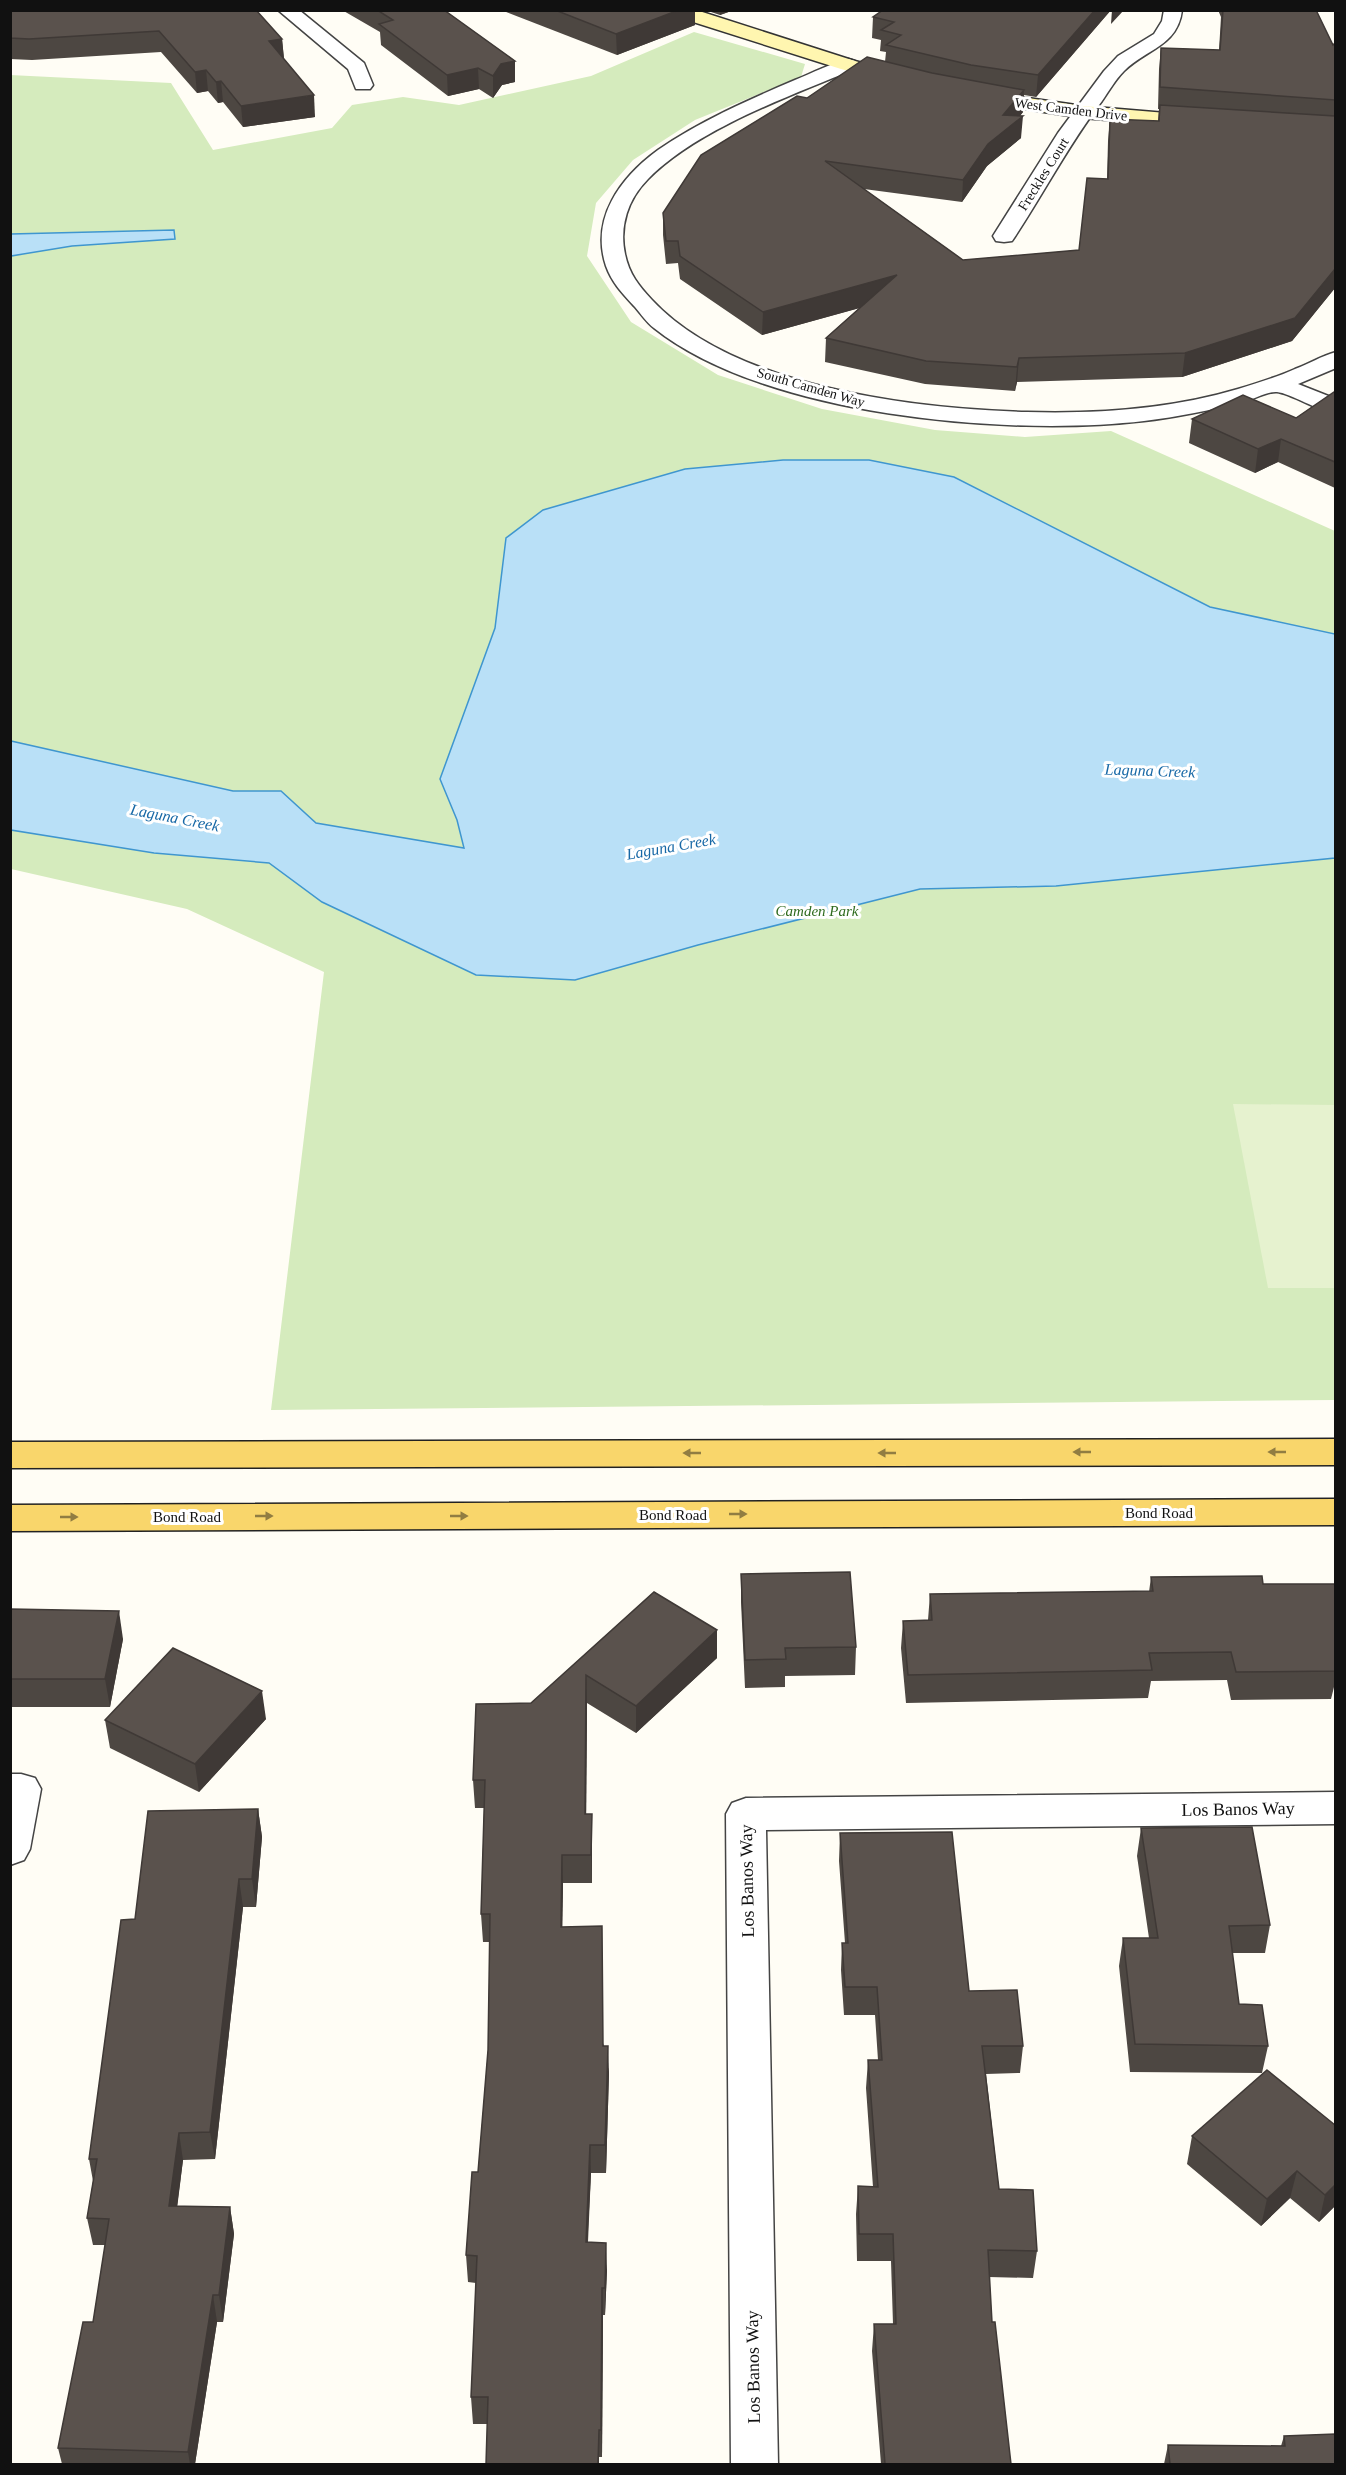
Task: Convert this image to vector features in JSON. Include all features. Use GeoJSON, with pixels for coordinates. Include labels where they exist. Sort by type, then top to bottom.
{"type":"FeatureCollection","features":[{"type":"Feature","properties":{"kind":"main road"},"geometry":{"type":"LineString","coordinates":[[10,1455],[1335,1452]]}},
{"type":"Feature","properties":{"kind":"main road","name":"Bond Road"},"geometry":{"type":"LineString","coordinates":[[10,1518],[1335,1512]]}},
{"type":"Feature","properties":{"kind":"street"},"geometry":{"type":"LineString","coordinates":[[287,10],[357,67],[363,85]]}},
{"type":"Feature","properties":{"kind":"street"},"geometry":{"type":"LineString","coordinates":[[675,10],[848,65],[914,82]]}},
{"type":"Feature","properties":{"kind":"street","name":"Freckles Court"},"geometry":{"type":"LineString","coordinates":[[1005,236],[1083,112],[1119,65],[1145,50],[1164,34],[1173,17],[1173,10]]}},
{"type":"Feature","properties":{"kind":"street","name":"South Camden Way"},"geometry":{"type":"LineString","coordinates":[[848,65],[755,106],[683,142],[662,156],[624,194],[618,208],[612,235],[616,263],[631,292],[668,326],[724,359],[789,384],[864,403],[965,417],[1041,420],[1125,416],[1198,406],[1280,385],[1335,359]]}},
{"type":"Feature","properties":{"kind":"street","name":"West Camden Drive"},"geometry":{"type":"LineString","coordinates":[[958,92],[1083,112],[1218,123]]}},
{"type":"Feature","properties":{"kind":"street"},"geometry":{"type":"LineString","coordinates":[[1280,385],[1335,408]]}},
{"type":"Feature","properties":{"kind":"street"},"geometry":{"type":"LineString","coordinates":[[10,1790],[21,1790],[10,1849]]}},
{"type":"Feature","properties":{"kind":"street","name":"Los Banos Way"},"geometry":{"type":"LineString","coordinates":[[754,2464],[746,1814],[1335,1808]]}},
{"type":"Feature","properties":{"kind":"green space","name":"Camden Park"},"geometry":{"type":"Polygon","coordinates":[[[694,32],[805,64],[801,77],[695,120],[633,160],[596,203],[587,256],[631,322],[718,375],[822,409],[935,430],[1025,437],[1111,431],[1335,531],[1335,1400],[271,1410],[324,972],[187,909],[11,869],[10,75],[171,83],[213,150],[332,128],[352,105],[403,97],[459,105],[591,76],[694,32]]]}},
{"type":"Feature","properties":{"kind":"green space"},"geometry":{"type":"Polygon","coordinates":[[[1233,1104],[1335,1105],[1335,1288],[1268,1288],[1233,1104]]]}},
{"type":"Feature","properties":{"kind":"water"},"geometry":{"type":"Polygon","coordinates":[[[174,230],[175,239],[72,246],[11,256],[11,234],[174,230]]]}},
{"type":"Feature","properties":{"kind":"water","name":"Laguna Creek"},"geometry":{"type":"Polygon","coordinates":[[[783,460],[869,460],[954,477],[1210,607],[1335,634],[1335,858],[1056,886],[920,889],[698,945],[575,980],[476,975],[322,902],[269,863],[154,853],[11,830],[11,741],[233,791],[281,791],[316,823],[464,848],[457,820],[440,779],[495,628],[506,538],[543,510],[685,469],[783,460]]]}},
{"type":"Feature","properties":{"kind":"building"},"geometry":{"type":"Polygon","coordinates":[[[10,10],[256,10],[282,39],[269,41],[314,95],[241,106],[221,81],[216,82],[206,70],[195,72],[159,31],[29,39],[10,38],[10,10]]]}},
{"type":"Feature","properties":{"kind":"building"},"geometry":{"type":"Polygon","coordinates":[[[377,10],[444,10],[515,61],[501,64],[493,76],[478,68],[447,75],[379,24],[393,20],[377,10]]]}},
{"type":"Feature","properties":{"kind":"building"},"geometry":{"type":"Polygon","coordinates":[[[555,10],[663,11],[679,10],[616,34],[555,10]]]}},
{"type":"Feature","properties":{"kind":"building"},"geometry":{"type":"Polygon","coordinates":[[[883,10],[1095,10],[1038,75],[971,65],[886,45],[901,35],[881,30],[894,22],[873,17],[883,10]]]}},
{"type":"Feature","properties":{"kind":"building"},"geometry":{"type":"Polygon","coordinates":[[[1223,10],[1316,10],[1333,45],[1335,43],[1335,100],[1160,87],[1161,48],[1220,50],[1223,10]]]}},
{"type":"Feature","properties":{"kind":"building"},"geometry":{"type":"Polygon","coordinates":[[[867,57],[932,73],[1024,90],[1003,115],[1023,116],[988,144],[963,180],[825,161],[963,260],[1079,250],[1087,178],[1108,179],[1110,119],[1159,121],[1160,105],[1335,116],[1335,269],[1295,318],[1185,353],[1019,358],[1017,367],[926,361],[826,338],[897,275],[763,312],[680,256],[678,241],[666,241],[663,213],[701,155],[797,96],[807,98],[867,57]]]}},
{"type":"Feature","properties":{"kind":"building"},"geometry":{"type":"Polygon","coordinates":[[[1334,392],[1335,462],[1281,439],[1258,449],[1192,419],[1243,395],[1296,418],[1334,392]]]}},
{"type":"Feature","properties":{"kind":"building"},"geometry":{"type":"Polygon","coordinates":[[[850,1572],[856,1647],[785,1648],[786,1659],[745,1660],[741,1574],[850,1572]]]}},
{"type":"Feature","properties":{"kind":"building"},"geometry":{"type":"Polygon","coordinates":[[[1262,1576],[1263,1584],[1335,1584],[1335,1671],[1236,1672],[1231,1652],[1149,1653],[1152,1670],[908,1675],[903,1621],[932,1620],[930,1594],[1153,1591],[1151,1577],[1262,1576]]]}},
{"type":"Feature","properties":{"kind":"building"},"geometry":{"type":"Polygon","coordinates":[[[654,1592],[717,1630],[636,1706],[586,1675],[585,1814],[592,1814],[591,1855],[562,1855],[561,1927],[602,1926],[603,2046],[608,2046],[605,2145],[590,2145],[586,2242],[606,2243],[605,2288],[602,2288],[601,2430],[599,2430],[598,2464],[486,2464],[488,2397],[471,2397],[477,2256],[466,2255],[472,2172],[478,2172],[488,2050],[490,1914],[481,1914],[485,1780],[473,1780],[476,1704],[531,1703],[654,1592]]]}},
{"type":"Feature","properties":{"kind":"building"},"geometry":{"type":"Polygon","coordinates":[[[10,1609],[119,1611],[105,1679],[10,1679],[10,1609]]]}},
{"type":"Feature","properties":{"kind":"building"},"geometry":{"type":"Polygon","coordinates":[[[173,1648],[262,1691],[195,1764],[105,1720],[173,1648]]]}},
{"type":"Feature","properties":{"kind":"building"},"geometry":{"type":"Polygon","coordinates":[[[258,1809],[252,1879],[239,1879],[210,2132],[179,2133],[169,2206],[230,2207],[219,2295],[213,2295],[188,2452],[58,2448],[83,2322],[93,2322],[109,2219],[87,2218],[97,2159],[89,2159],[121,1920],[135,1919],[148,1811],[258,1809]]]}},
{"type":"Feature","properties":{"kind":"building"},"geometry":{"type":"Polygon","coordinates":[[[1252,1827],[1270,1925],[1229,1926],[1239,2004],[1262,2005],[1268,2046],[1135,2044],[1123,1938],[1158,1938],[1141,1828],[1252,1827]]]}},
{"type":"Feature","properties":{"kind":"building"},"geometry":{"type":"Polygon","coordinates":[[[952,1832],[969,1991],[1017,1990],[1023,2046],[982,2046],[999,2189],[1033,2190],[1037,2251],[988,2250],[992,2322],[995,2322],[1011,2464],[885,2464],[874,2324],[896,2324],[893,2234],[859,2234],[858,2186],[878,2187],[868,2060],[882,2060],[877,1987],[845,1987],[842,1943],[848,1943],[840,1833],[952,1832]]]}},
{"type":"Feature","properties":{"kind":"building"},"geometry":{"type":"Polygon","coordinates":[[[1267,2070],[1335,2125],[1335,2185],[1325,2195],[1297,2171],[1267,2199],[1192,2136],[1267,2070]]]}},
{"type":"Feature","properties":{"kind":"building"},"geometry":{"type":"Polygon","coordinates":[[[1335,2434],[1335,2464],[1170,2464],[1168,2445],[1285,2446],[1284,2436],[1335,2434]]]}}]}
